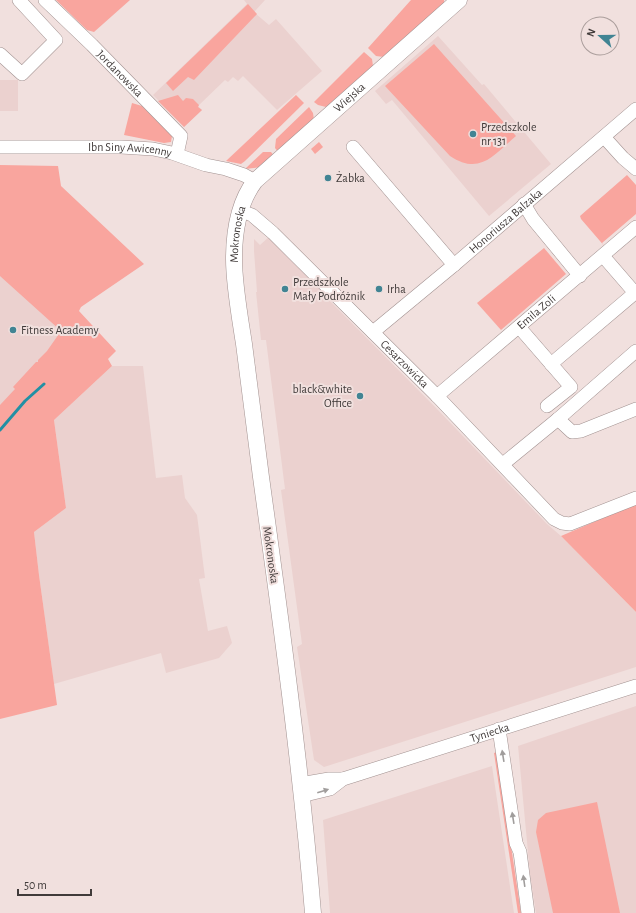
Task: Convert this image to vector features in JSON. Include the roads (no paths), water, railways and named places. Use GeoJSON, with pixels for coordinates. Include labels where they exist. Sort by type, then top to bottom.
{"type":"FeatureCollection","features":[{"type":"Feature","properties":{"kind":"main road","name":"Wiejska"},"geometry":{"type":"LineString","coordinates":[[243,205],[250,187],[255,181],[459,0]]}},
{"type":"Feature","properties":{"kind":"main road","name":"Mokronoska"},"geometry":{"type":"LineString","coordinates":[[243,205],[234,249],[234,267],[282,637],[300,790],[312,913]]}},
{"type":"Feature","properties":{"kind":"street"},"geometry":{"type":"LineString","coordinates":[[0,54],[22,74],[56,40],[19,0]]}},
{"type":"Feature","properties":{"kind":"street","name":"Jordanowska"},"geometry":{"type":"LineString","coordinates":[[45,0],[92,45],[181,136],[177,154]]}},
{"type":"Feature","properties":{"kind":"street","name":"Honoriusza Balzaka"},"geometry":{"type":"LineString","coordinates":[[373,332],[454,265],[636,109]]}},
{"type":"Feature","properties":{"kind":"street"},"geometry":{"type":"LineString","coordinates":[[604,136],[623,158],[636,169]]}},
{"type":"Feature","properties":{"kind":"street","name":"Ibn Siny Awicenny"},"geometry":{"type":"LineString","coordinates":[[0,148],[121,147],[153,149],[177,154],[206,165],[226,169],[255,181]]}},
{"type":"Feature","properties":{"kind":"street"},"geometry":{"type":"LineString","coordinates":[[352,147],[454,265]]}},
{"type":"Feature","properties":{"kind":"street"},"geometry":{"type":"LineString","coordinates":[[524,204],[533,219],[580,276]]}},
{"type":"Feature","properties":{"kind":"street","name":"Cesarzowicka"},"geometry":{"type":"LineString","coordinates":[[243,205],[437,396],[503,464],[548,514],[562,523],[570,524],[636,498]]}},
{"type":"Feature","properties":{"kind":"street","name":"Emila Zoli"},"geometry":{"type":"LineString","coordinates":[[437,396],[636,227]]}},
{"type":"Feature","properties":{"kind":"street"},"geometry":{"type":"LineString","coordinates":[[551,364],[635,292],[603,256]]}},
{"type":"Feature","properties":{"kind":"street"},"geometry":{"type":"LineString","coordinates":[[519,327],[571,387],[547,406]]}},
{"type":"Feature","properties":{"kind":"street"},"geometry":{"type":"LineString","coordinates":[[503,464],[558,419],[636,351]]}},
{"type":"Feature","properties":{"kind":"street"},"geometry":{"type":"LineString","coordinates":[[558,419],[572,432],[581,431],[636,409]]}},
{"type":"Feature","properties":{"kind":"street","name":"Tyniecka"},"geometry":{"type":"LineString","coordinates":[[300,790],[330,789],[343,779],[636,686]]}},
{"type":"Feature","properties":{"kind":"street"},"geometry":{"type":"LineString","coordinates":[[499,729],[516,843],[520,852],[528,913]]}},
{"type":"Feature","properties":{"kind":"waterway"},"geometry":{"type":"LineString","coordinates":[[0,430],[25,401],[44,384]]}},
{"type":"Feature","properties":{"kind":"place","name":"Przedszkole nr 131"},"geometry":{"type":"Point","coordinates":[473,134]}},
{"type":"Feature","properties":{"kind":"place","name":"Żabka"},"geometry":{"type":"Point","coordinates":[328,178]}},
{"type":"Feature","properties":{"kind":"place","name":"Przedszkole Mały Podróżnik"},"geometry":{"type":"Point","coordinates":[285,289]}},
{"type":"Feature","properties":{"kind":"place","name":"Irha"},"geometry":{"type":"Point","coordinates":[379,289]}},
{"type":"Feature","properties":{"kind":"place","name":"Fitness Academy"},"geometry":{"type":"Point","coordinates":[13,330]}},
{"type":"Feature","properties":{"kind":"place","name":"black&white Office"},"geometry":{"type":"Point","coordinates":[360,396]}}]}
